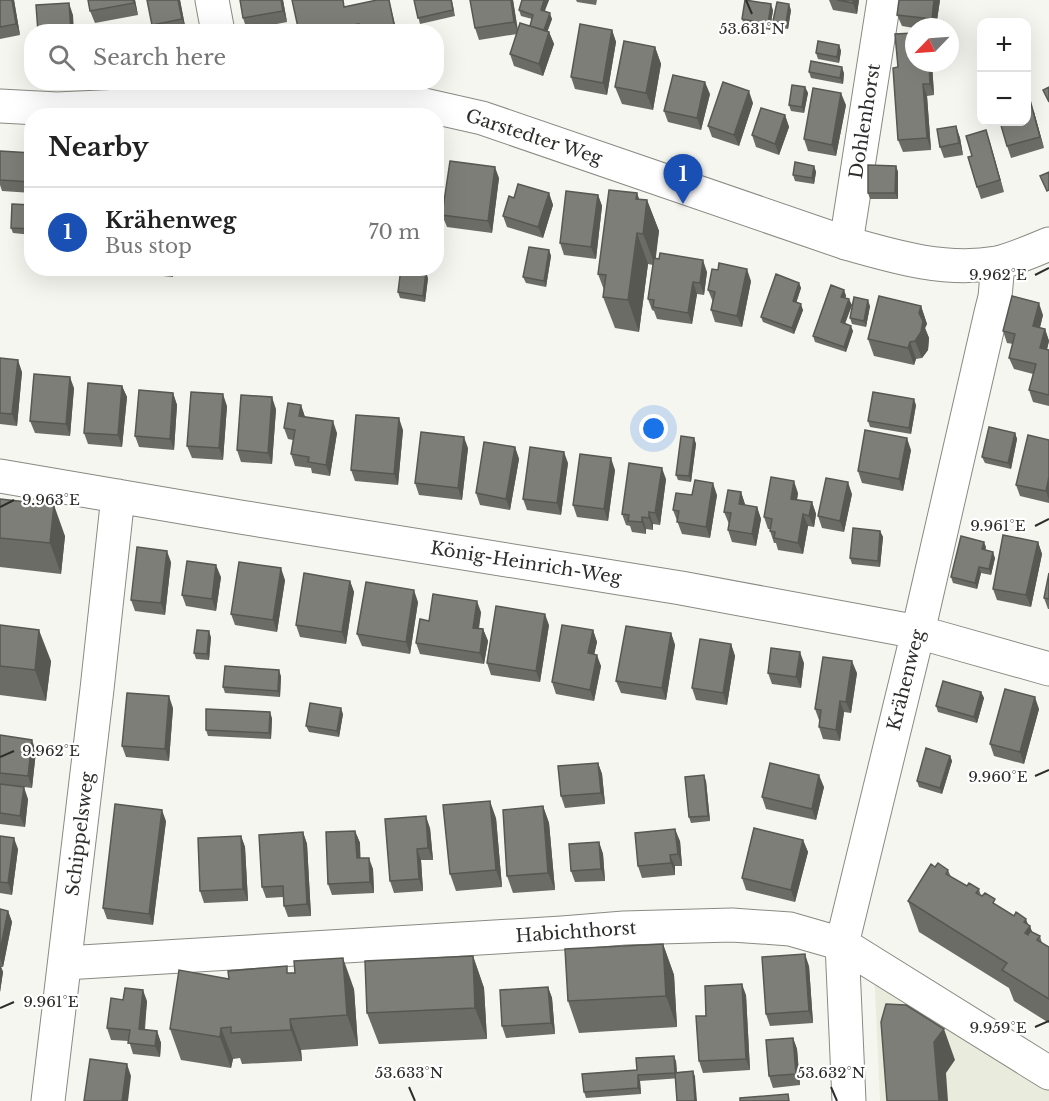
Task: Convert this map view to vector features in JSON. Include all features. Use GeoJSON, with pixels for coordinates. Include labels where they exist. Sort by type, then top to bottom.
{"type":"FeatureCollection","features":[{"type":"Feature","properties":{"kind":"street"},"geometry":{"type":"LineString","coordinates":[[212,0],[216,24]]}},
{"type":"Feature","properties":{"kind":"street","name":"Dohlenhorst"},"geometry":{"type":"LineString","coordinates":[[846,243],[884,0]]}},
{"type":"Feature","properties":{"kind":"street","name":"Garstedter Weg"},"geometry":{"type":"LineString","coordinates":[[67,108],[230,92],[398,99],[438,108]]}},
{"type":"Feature","properties":{"kind":"street","name":"Garstedter Weg"},"geometry":{"type":"LineString","coordinates":[[0,106],[38,108]]}},
{"type":"Feature","properties":{"kind":"street","name":"Garstedter Weg"},"geometry":{"type":"LineString","coordinates":[[444,109],[482,118],[846,243],[900,259],[972,266],[998,262],[1049,244]]}},
{"type":"Feature","properties":{"kind":"street","name":"Krähenweg"},"geometry":{"type":"LineString","coordinates":[[849,1101],[842,944],[918,632],[995,297],[998,262]]}},
{"type":"Feature","properties":{"kind":"street","name":"König-Heinrich-Weg"},"geometry":{"type":"LineString","coordinates":[[0,476],[670,586],[918,632],[1049,669]]}},
{"type":"Feature","properties":{"kind":"street","name":"Schippelsweg"},"geometry":{"type":"LineString","coordinates":[[48,1101],[118,496]]}},
{"type":"Feature","properties":{"kind":"street","name":"Habichthorst"},"geometry":{"type":"LineString","coordinates":[[65,963],[624,928],[732,925],[790,929],[842,944],[1049,1073]]}},
{"type":"Feature","properties":{"kind":"shaded area"},"geometry":{"type":"Polygon","coordinates":[[[874,968],[1049,1082],[1049,1101],[880,1101],[874,968]]]}},
{"type":"Feature","properties":{"kind":"building"},"geometry":{"type":"Polygon","coordinates":[[[0,0],[12,0],[16,24],[0,27],[0,0]]]}},
{"type":"Feature","properties":{"kind":"building"},"geometry":{"type":"Polygon","coordinates":[[[88,0],[133,0],[134,3],[90,11],[88,0]]]}},
{"type":"Feature","properties":{"kind":"building"},"geometry":{"type":"Polygon","coordinates":[[[147,0],[178,0],[182,19],[152,24],[147,0]]]}},
{"type":"Feature","properties":{"kind":"building"},"geometry":{"type":"Polygon","coordinates":[[[240,0],[281,0],[283,11],[243,18],[240,0]]]}},
{"type":"Feature","properties":{"kind":"building"},"geometry":{"type":"Polygon","coordinates":[[[292,0],[343,0],[344,7],[377,0],[389,0],[394,24],[359,24],[297,24],[292,0]]]}},
{"type":"Feature","properties":{"kind":"building"},"geometry":{"type":"Polygon","coordinates":[[[414,0],[451,0],[453,10],[418,18],[414,0]]]}},
{"type":"Feature","properties":{"kind":"building"},"geometry":{"type":"Polygon","coordinates":[[[470,0],[511,0],[514,22],[475,28],[470,0]]]}},
{"type":"Feature","properties":{"kind":"building"},"geometry":{"type":"Polygon","coordinates":[[[522,0],[544,0],[541,10],[550,13],[544,30],[530,26],[533,15],[519,10],[522,0]]]}},
{"type":"Feature","properties":{"kind":"building"},"geometry":{"type":"Polygon","coordinates":[[[745,0],[771,4],[768,24],[742,19],[745,0]]]}},
{"type":"Feature","properties":{"kind":"building"},"geometry":{"type":"Polygon","coordinates":[[[837,0],[853,0],[853,3],[837,0]]]}},
{"type":"Feature","properties":{"kind":"building"},"geometry":{"type":"Polygon","coordinates":[[[899,0],[934,0],[932,18],[897,15],[899,0]]]}},
{"type":"Feature","properties":{"kind":"building"},"geometry":{"type":"Polygon","coordinates":[[[777,2],[789,4],[786,23],[773,21],[777,2]]]}},
{"type":"Feature","properties":{"kind":"building"},"geometry":{"type":"Polygon","coordinates":[[[69,3],[70,24],[37,24],[36,5],[69,3]]]}},
{"type":"Feature","properties":{"kind":"building"},"geometry":{"type":"Polygon","coordinates":[[[520,23],[549,32],[539,64],[510,54],[520,23]]]}},
{"type":"Feature","properties":{"kind":"building"},"geometry":{"type":"Polygon","coordinates":[[[580,24],[612,30],[603,83],[571,77],[580,24]]]}},
{"type":"Feature","properties":{"kind":"building"},"geometry":{"type":"Polygon","coordinates":[[[905,33],[905,72],[929,72],[930,84],[923,84],[927,138],[898,140],[893,68],[898,67],[895,34],[905,33]]]}},
{"type":"Feature","properties":{"kind":"building"},"geometry":{"type":"Polygon","coordinates":[[[624,41],[655,47],[646,93],[615,87],[624,41]]]}},
{"type":"Feature","properties":{"kind":"building"},"geometry":{"type":"Polygon","coordinates":[[[818,41],[839,45],[837,57],[816,53],[818,41]]]}},
{"type":"Feature","properties":{"kind":"building"},"geometry":{"type":"Polygon","coordinates":[[[811,61],[842,67],[840,78],[809,72],[811,61]]]}},
{"type":"Feature","properties":{"kind":"building"},"geometry":{"type":"Polygon","coordinates":[[[673,75],[705,82],[697,118],[664,111],[673,75]]]}},
{"type":"Feature","properties":{"kind":"building"},"geometry":{"type":"Polygon","coordinates":[[[723,82],[749,91],[734,135],[708,126],[723,82]]]}},
{"type":"Feature","properties":{"kind":"building"},"geometry":{"type":"Polygon","coordinates":[[[792,85],[805,87],[802,107],[789,105],[792,85]]]}},
{"type":"Feature","properties":{"kind":"building"},"geometry":{"type":"Polygon","coordinates":[[[1049,87],[1049,102],[1043,90],[1049,87]]]}},
{"type":"Feature","properties":{"kind":"building"},"geometry":{"type":"Polygon","coordinates":[[[813,88],[841,93],[832,145],[804,139],[813,88]]]}},
{"type":"Feature","properties":{"kind":"building"},"geometry":{"type":"Polygon","coordinates":[[[1031,104],[1040,137],[1007,146],[1001,126],[1031,126],[1031,104]]]}},
{"type":"Feature","properties":{"kind":"building"},"geometry":{"type":"Polygon","coordinates":[[[761,108],[785,115],[775,144],[752,135],[761,108]]]}},
{"type":"Feature","properties":{"kind":"building"},"geometry":{"type":"Polygon","coordinates":[[[956,126],[959,143],[940,147],[937,129],[956,126]]]}},
{"type":"Feature","properties":{"kind":"building"},"geometry":{"type":"Polygon","coordinates":[[[986,130],[1000,180],[977,187],[968,157],[972,156],[966,136],[986,130]]]}},
{"type":"Feature","properties":{"kind":"building"},"geometry":{"type":"Polygon","coordinates":[[[0,151],[24,152],[24,182],[0,180],[0,151]]]}},
{"type":"Feature","properties":{"kind":"building"},"geometry":{"type":"Polygon","coordinates":[[[450,161],[495,167],[488,221],[444,215],[450,161]]]}},
{"type":"Feature","properties":{"kind":"building"},"geometry":{"type":"Polygon","coordinates":[[[795,162],[814,166],[812,178],[793,175],[795,162]]]}},
{"type":"Feature","properties":{"kind":"building"},"geometry":{"type":"Polygon","coordinates":[[[868,165],[896,166],[895,193],[868,193],[868,165]]]}},
{"type":"Feature","properties":{"kind":"building"},"geometry":{"type":"Polygon","coordinates":[[[1049,172],[1049,190],[1047,191],[1040,176],[1049,172]]]}},
{"type":"Feature","properties":{"kind":"building"},"geometry":{"type":"Polygon","coordinates":[[[518,184],[549,193],[538,227],[503,216],[509,196],[514,198],[518,184]]]}},
{"type":"Feature","properties":{"kind":"building"},"geometry":{"type":"Polygon","coordinates":[[[609,190],[637,193],[636,199],[647,200],[643,234],[637,233],[628,300],[603,297],[606,275],[598,274],[609,190]]]}},
{"type":"Feature","properties":{"kind":"building"},"geometry":{"type":"Polygon","coordinates":[[[566,191],[598,195],[591,247],[560,243],[566,191]]]}},
{"type":"Feature","properties":{"kind":"building"},"geometry":{"type":"Polygon","coordinates":[[[12,204],[24,205],[24,229],[11,228],[12,204]]]}},
{"type":"Feature","properties":{"kind":"building"},"geometry":{"type":"Polygon","coordinates":[[[529,247],[549,250],[544,281],[523,277],[529,247]]]}},
{"type":"Feature","properties":{"kind":"building"},"geometry":{"type":"Polygon","coordinates":[[[660,253],[703,260],[700,283],[693,282],[688,313],[653,307],[654,300],[648,299],[654,258],[659,259],[660,253]]]}},
{"type":"Feature","properties":{"kind":"building"},"geometry":{"type":"Polygon","coordinates":[[[719,263],[747,269],[737,316],[711,310],[715,292],[708,290],[712,269],[718,270],[719,263]]]}},
{"type":"Feature","properties":{"kind":"building"},"geometry":{"type":"Polygon","coordinates":[[[776,274],[799,283],[793,301],[801,304],[792,328],[761,317],[776,274]]]}},
{"type":"Feature","properties":{"kind":"building"},"geometry":{"type":"Polygon","coordinates":[[[400,276],[426,276],[423,296],[398,292],[400,276]]]}},
{"type":"Feature","properties":{"kind":"building"},"geometry":{"type":"Polygon","coordinates":[[[831,285],[844,290],[841,297],[849,299],[841,322],[851,326],[844,347],[813,336],[831,285]]]}},
{"type":"Feature","properties":{"kind":"building"},"geometry":{"type":"Polygon","coordinates":[[[879,296],[921,306],[919,313],[923,321],[921,332],[915,341],[910,342],[908,348],[868,339],[879,296]]]}},
{"type":"Feature","properties":{"kind":"building"},"geometry":{"type":"Polygon","coordinates":[[[1012,296],[1039,303],[1033,326],[1045,329],[1040,348],[1049,350],[1049,395],[1029,390],[1036,364],[1009,358],[1015,334],[1003,331],[1012,296]]]}},
{"type":"Feature","properties":{"kind":"building"},"geometry":{"type":"Polygon","coordinates":[[[854,297],[868,300],[864,321],[850,318],[854,297]]]}},
{"type":"Feature","properties":{"kind":"building"},"geometry":{"type":"Polygon","coordinates":[[[0,358],[18,360],[12,414],[0,413],[0,358]]]}},
{"type":"Feature","properties":{"kind":"building"},"geometry":{"type":"Polygon","coordinates":[[[34,374],[70,377],[66,424],[30,421],[34,374]]]}},
{"type":"Feature","properties":{"kind":"building"},"geometry":{"type":"Polygon","coordinates":[[[88,383],[122,386],[118,435],[84,433],[88,383]]]}},
{"type":"Feature","properties":{"kind":"building"},"geometry":{"type":"Polygon","coordinates":[[[139,390],[173,393],[170,439],[135,436],[139,390]]]}},
{"type":"Feature","properties":{"kind":"building"},"geometry":{"type":"Polygon","coordinates":[[[191,392],[223,394],[219,448],[187,446],[191,392]]]}},
{"type":"Feature","properties":{"kind":"building"},"geometry":{"type":"Polygon","coordinates":[[[873,392],[914,399],[909,428],[868,421],[873,392]]]}},
{"type":"Feature","properties":{"kind":"building"},"geometry":{"type":"Polygon","coordinates":[[[241,395],[272,397],[268,453],[237,450],[241,395]]]}},
{"type":"Feature","properties":{"kind":"building"},"geometry":{"type":"Polygon","coordinates":[[[288,403],[301,405],[299,416],[333,421],[326,465],[308,462],[309,457],[291,454],[295,430],[284,428],[288,403]]]}},
{"type":"Feature","properties":{"kind":"building"},"geometry":{"type":"Polygon","coordinates":[[[356,415],[399,418],[394,474],[351,470],[356,415]]]}},
{"type":"Feature","properties":{"kind":"building"},"geometry":{"type":"Polygon","coordinates":[[[989,427],[1015,433],[1008,463],[982,457],[989,427]]]}},
{"type":"Feature","properties":{"kind":"building"},"geometry":{"type":"Polygon","coordinates":[[[865,430],[907,438],[899,479],[858,471],[865,430]]]}},
{"type":"Feature","properties":{"kind":"building"},"geometry":{"type":"Polygon","coordinates":[[[421,432],[464,437],[458,488],[415,483],[421,432]]]}},
{"type":"Feature","properties":{"kind":"building"},"geometry":{"type":"Polygon","coordinates":[[[1028,435],[1049,440],[1049,477],[1046,491],[1016,485],[1028,435]]]}},
{"type":"Feature","properties":{"kind":"building"},"geometry":{"type":"Polygon","coordinates":[[[681,436],[694,438],[689,476],[676,475],[681,436]]]}},
{"type":"Feature","properties":{"kind":"building"},"geometry":{"type":"Polygon","coordinates":[[[484,442],[515,447],[506,499],[476,493],[484,442]]]}},
{"type":"Feature","properties":{"kind":"building"},"geometry":{"type":"Polygon","coordinates":[[[530,447],[564,452],[557,503],[523,499],[530,447]]]}},
{"type":"Feature","properties":{"kind":"building"},"geometry":{"type":"Polygon","coordinates":[[[580,454],[611,458],[604,509],[573,505],[580,454]]]}},
{"type":"Feature","properties":{"kind":"building"},"geometry":{"type":"Polygon","coordinates":[[[629,463],[662,468],[655,513],[649,512],[649,518],[642,517],[642,522],[628,521],[629,515],[622,514],[629,463]]]}},
{"type":"Feature","properties":{"kind":"building"},"geometry":{"type":"Polygon","coordinates":[[[771,477],[794,481],[791,499],[812,502],[809,516],[803,514],[798,543],[774,538],[775,532],[770,531],[772,519],[764,517],[771,477]]]}},
{"type":"Feature","properties":{"kind":"building"},"geometry":{"type":"Polygon","coordinates":[[[826,478],[848,482],[840,521],[818,516],[826,478]]]}},
{"type":"Feature","properties":{"kind":"building"},"geometry":{"type":"Polygon","coordinates":[[[695,480],[713,483],[706,527],[677,522],[679,511],[673,510],[676,493],[692,495],[695,480]]]}},
{"type":"Feature","properties":{"kind":"building"},"geometry":{"type":"Polygon","coordinates":[[[728,490],[741,492],[739,504],[757,507],[752,534],[728,530],[731,513],[724,512],[728,490]]]}},
{"type":"Feature","properties":{"kind":"building"},"geometry":{"type":"Polygon","coordinates":[[[0,499],[54,505],[50,543],[0,538],[0,499]]]}},
{"type":"Feature","properties":{"kind":"building"},"geometry":{"type":"Polygon","coordinates":[[[853,528],[880,531],[878,561],[850,558],[853,528]]]}},
{"type":"Feature","properties":{"kind":"building"},"geometry":{"type":"Polygon","coordinates":[[[1003,535],[1038,542],[1026,595],[993,589],[1003,535]]]}},
{"type":"Feature","properties":{"kind":"building"},"geometry":{"type":"Polygon","coordinates":[[[961,536],[984,542],[982,549],[993,552],[989,569],[979,567],[975,583],[951,577],[961,536]]]}},
{"type":"Feature","properties":{"kind":"building"},"geometry":{"type":"Polygon","coordinates":[[[137,547],[167,551],[161,603],[131,600],[137,547]]]}},
{"type":"Feature","properties":{"kind":"building"},"geometry":{"type":"Polygon","coordinates":[[[187,561],[216,565],[212,599],[182,595],[187,561]]]}},
{"type":"Feature","properties":{"kind":"building"},"geometry":{"type":"Polygon","coordinates":[[[239,562],[281,568],[273,620],[231,614],[239,562]]]}},
{"type":"Feature","properties":{"kind":"building"},"geometry":{"type":"Polygon","coordinates":[[[304,573],[350,581],[342,632],[296,625],[304,573]]]}},
{"type":"Feature","properties":{"kind":"building"},"geometry":{"type":"Polygon","coordinates":[[[1049,573],[1049,599],[1044,598],[1049,573]]]}},
{"type":"Feature","properties":{"kind":"building"},"geometry":{"type":"Polygon","coordinates":[[[366,582],[414,590],[406,642],[357,634],[366,582]]]}},
{"type":"Feature","properties":{"kind":"building"},"geometry":{"type":"Polygon","coordinates":[[[433,594],[477,601],[473,628],[483,629],[480,653],[416,643],[420,619],[429,621],[433,594]]]}},
{"type":"Feature","properties":{"kind":"building"},"geometry":{"type":"Polygon","coordinates":[[[496,606],[545,614],[536,671],[487,663],[496,606]]]}},
{"type":"Feature","properties":{"kind":"building"},"geometry":{"type":"Polygon","coordinates":[[[0,625],[39,630],[35,670],[0,666],[0,625]]]}},
{"type":"Feature","properties":{"kind":"building"},"geometry":{"type":"Polygon","coordinates":[[[562,625],[593,630],[588,653],[597,655],[590,690],[552,682],[562,625]]]}},
{"type":"Feature","properties":{"kind":"building"},"geometry":{"type":"Polygon","coordinates":[[[626,626],[671,633],[662,688],[616,681],[626,626]]]}},
{"type":"Feature","properties":{"kind":"building"},"geometry":{"type":"Polygon","coordinates":[[[197,630],[209,631],[207,654],[194,653],[197,630]]]}},
{"type":"Feature","properties":{"kind":"building"},"geometry":{"type":"Polygon","coordinates":[[[700,639],[731,644],[723,693],[692,688],[700,639]]]}},
{"type":"Feature","properties":{"kind":"building"},"geometry":{"type":"Polygon","coordinates":[[[771,648],[800,652],[796,677],[768,673],[771,648]]]}},
{"type":"Feature","properties":{"kind":"building"},"geometry":{"type":"Polygon","coordinates":[[[823,657],[852,661],[846,702],[840,701],[836,730],[819,727],[821,710],[815,709],[823,657]]]}},
{"type":"Feature","properties":{"kind":"building"},"geometry":{"type":"Polygon","coordinates":[[[225,666],[279,670],[278,691],[223,687],[225,666]]]}},
{"type":"Feature","properties":{"kind":"building"},"geometry":{"type":"Polygon","coordinates":[[[943,681],[981,692],[974,717],[936,706],[943,681]]]}},
{"type":"Feature","properties":{"kind":"building"},"geometry":{"type":"Polygon","coordinates":[[[1005,689],[1035,697],[1020,752],[990,744],[1005,689]]]}},
{"type":"Feature","properties":{"kind":"building"},"geometry":{"type":"Polygon","coordinates":[[[127,693],[169,696],[165,749],[122,746],[127,693]]]}},
{"type":"Feature","properties":{"kind":"building"},"geometry":{"type":"Polygon","coordinates":[[[310,703],[341,708],[337,731],[306,726],[310,703]]]}},
{"type":"Feature","properties":{"kind":"building"},"geometry":{"type":"Polygon","coordinates":[[[206,709],[270,712],[269,733],[206,730],[206,709]]]}},
{"type":"Feature","properties":{"kind":"building"},"geometry":{"type":"Polygon","coordinates":[[[0,735],[32,740],[28,776],[0,773],[0,735]]]}},
{"type":"Feature","properties":{"kind":"building"},"geometry":{"type":"Polygon","coordinates":[[[926,748],[950,756],[940,788],[917,781],[926,748]]]}},
{"type":"Feature","properties":{"kind":"building"},"geometry":{"type":"Polygon","coordinates":[[[598,763],[601,793],[561,796],[558,766],[598,763]]]}},
{"type":"Feature","properties":{"kind":"building"},"geometry":{"type":"Polygon","coordinates":[[[770,763],[819,775],[812,809],[762,797],[770,763]]]}},
{"type":"Feature","properties":{"kind":"building"},"geometry":{"type":"Polygon","coordinates":[[[704,775],[708,816],[689,817],[685,777],[704,775]]]}},
{"type":"Feature","properties":{"kind":"building"},"geometry":{"type":"Polygon","coordinates":[[[0,784],[24,787],[20,816],[0,813],[0,784]]]}},
{"type":"Feature","properties":{"kind":"building"},"geometry":{"type":"Polygon","coordinates":[[[490,801],[496,870],[450,874],[443,805],[490,801]]]}},
{"type":"Feature","properties":{"kind":"building"},"geometry":{"type":"Polygon","coordinates":[[[115,804],[162,810],[149,914],[103,908],[115,804]]]}},
{"type":"Feature","properties":{"kind":"building"},"geometry":{"type":"Polygon","coordinates":[[[543,806],[548,873],[507,876],[503,810],[543,806]]]}},
{"type":"Feature","properties":{"kind":"building"},"geometry":{"type":"Polygon","coordinates":[[[426,816],[428,848],[417,849],[419,879],[390,881],[385,819],[426,816]]]}},
{"type":"Feature","properties":{"kind":"building"},"geometry":{"type":"Polygon","coordinates":[[[754,828],[803,840],[791,890],[742,878],[754,828]]]}},
{"type":"Feature","properties":{"kind":"building"},"geometry":{"type":"Polygon","coordinates":[[[675,829],[678,854],[670,855],[671,863],[638,866],[635,833],[675,829]]]}},
{"type":"Feature","properties":{"kind":"building"},"geometry":{"type":"Polygon","coordinates":[[[355,831],[357,858],[369,858],[370,882],[328,884],[326,832],[355,831]]]}},
{"type":"Feature","properties":{"kind":"building"},"geometry":{"type":"Polygon","coordinates":[[[303,832],[307,904],[284,906],[283,886],[262,887],[259,835],[303,832]]]}},
{"type":"Feature","properties":{"kind":"building"},"geometry":{"type":"Polygon","coordinates":[[[0,836],[14,838],[8,883],[0,882],[0,836]]]}},
{"type":"Feature","properties":{"kind":"building"},"geometry":{"type":"Polygon","coordinates":[[[241,836],[243,889],[200,891],[198,838],[241,836]]]}},
{"type":"Feature","properties":{"kind":"building"},"geometry":{"type":"Polygon","coordinates":[[[599,842],[601,869],[571,871],[569,844],[599,842]]]}},
{"type":"Feature","properties":{"kind":"building"},"geometry":{"type":"Polygon","coordinates":[[[938,863],[948,870],[946,874],[967,886],[969,883],[979,889],[976,893],[982,896],[985,893],[995,899],[993,903],[1014,916],[1016,912],[1026,919],[1024,922],[1030,926],[1025,933],[1028,935],[1030,931],[1040,936],[1037,940],[1049,947],[1049,999],[1002,970],[1007,963],[908,901],[931,864],[935,867],[938,863]]]}},
{"type":"Feature","properties":{"kind":"building"},"geometry":{"type":"Polygon","coordinates":[[[0,909],[8,911],[0,951],[0,909]]]}},
{"type":"Feature","properties":{"kind":"building"},"geometry":{"type":"Polygon","coordinates":[[[663,944],[666,996],[568,1001],[565,949],[663,944]]]}},
{"type":"Feature","properties":{"kind":"building"},"geometry":{"type":"Polygon","coordinates":[[[805,954],[809,1011],[766,1014],[762,957],[805,954]]]}},
{"type":"Feature","properties":{"kind":"building"},"geometry":{"type":"Polygon","coordinates":[[[473,956],[475,1008],[367,1013],[365,961],[473,956]]]}},
{"type":"Feature","properties":{"kind":"building"},"geometry":{"type":"Polygon","coordinates":[[[343,958],[347,1015],[290,1019],[291,1030],[231,1033],[231,1027],[221,1028],[220,1037],[170,1029],[179,970],[229,979],[228,971],[287,966],[287,973],[295,973],[294,961],[343,958]]]}},
{"type":"Feature","properties":{"kind":"building"},"geometry":{"type":"Polygon","coordinates":[[[742,984],[746,1059],[699,1061],[696,1016],[706,1016],[705,986],[742,984]]]}},
{"type":"Feature","properties":{"kind":"building"},"geometry":{"type":"Polygon","coordinates":[[[548,987],[551,1023],[502,1026],[500,990],[548,987]]]}},
{"type":"Feature","properties":{"kind":"building"},"geometry":{"type":"Polygon","coordinates":[[[125,988],[143,990],[139,1029],[157,1031],[155,1046],[128,1043],[130,1030],[107,1028],[111,998],[123,1000],[125,988]]]}},
{"type":"Feature","properties":{"kind":"building"},"geometry":{"type":"Polygon","coordinates":[[[886,1004],[906,1005],[944,1029],[934,1042],[939,1101],[887,1101],[881,1022],[886,1004]]]}},
{"type":"Feature","properties":{"kind":"building"},"geometry":{"type":"Polygon","coordinates":[[[793,1038],[796,1074],[769,1076],[766,1040],[793,1038]]]}},
{"type":"Feature","properties":{"kind":"building"},"geometry":{"type":"Polygon","coordinates":[[[674,1056],[675,1073],[638,1075],[638,1088],[584,1092],[582,1074],[637,1070],[636,1058],[674,1056]]]}},
{"type":"Feature","properties":{"kind":"building"},"geometry":{"type":"Polygon","coordinates":[[[90,1059],[127,1064],[122,1101],[84,1101],[90,1059]]]}},
{"type":"Feature","properties":{"kind":"building"},"geometry":{"type":"Polygon","coordinates":[[[693,1071],[695,1101],[677,1101],[675,1073],[693,1071]]]}},
{"type":"Feature","properties":{"kind":"building"},"geometry":{"type":"Polygon","coordinates":[[[788,1094],[789,1101],[740,1101],[740,1098],[788,1094]]]}},
{"type":"Feature","properties":{"kind":"place","name":"Krähenweg"},"geometry":{"type":"Point","coordinates":[683,204]}}]}
